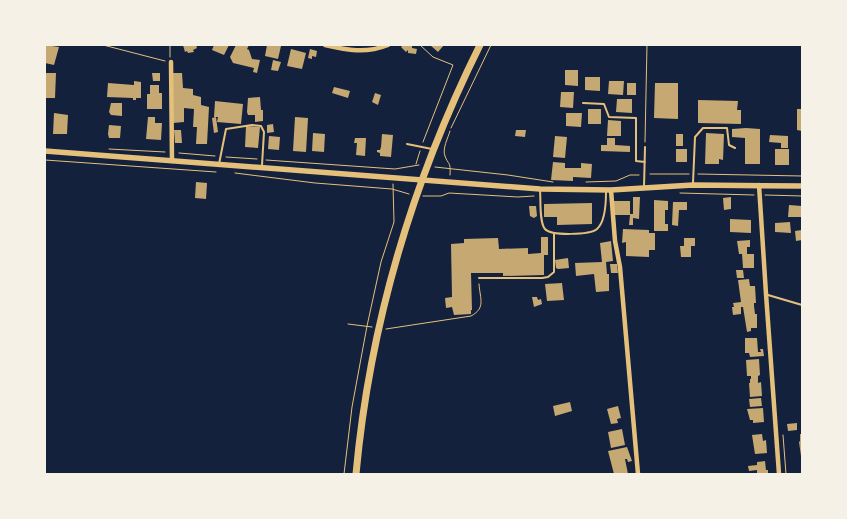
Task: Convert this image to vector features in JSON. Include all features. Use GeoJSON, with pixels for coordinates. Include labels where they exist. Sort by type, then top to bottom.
{"type":"FeatureCollection","features":[{"type":"Feature","properties":{"kind":"main road"},"geometry":{"type":"LineString","coordinates":[[356,474],[361,425],[378,328],[400,241],[442,124],[480,45]]}},
{"type":"Feature","properties":{"kind":"street"},"geometry":{"type":"LineString","coordinates":[[324,45],[362,52],[376,50],[388,45]]}},
{"type":"Feature","properties":{"kind":"street"},"geometry":{"type":"LineString","coordinates":[[170,62],[172,161]]}},
{"type":"Feature","properties":{"kind":"street"},"geometry":{"type":"LineString","coordinates":[[45,150],[421,180],[540,192],[693,185],[802,186]]}},
{"type":"Feature","properties":{"kind":"street"},"geometry":{"type":"LineString","coordinates":[[759,185],[779,474]]}},
{"type":"Feature","properties":{"kind":"street"},"geometry":{"type":"LineString","coordinates":[[608,190],[620,267],[638,474]]}},
{"type":"Feature","properties":{"kind":"lane"},"geometry":{"type":"LineString","coordinates":[[583,103],[604,104],[609,117],[636,118],[636,161],[645,162]]}},
{"type":"Feature","properties":{"kind":"lane"},"geometry":{"type":"LineString","coordinates":[[219,164],[227,128],[252,125],[261,126],[264,132],[262,167]]}},
{"type":"Feature","properties":{"kind":"lane"},"geometry":{"type":"LineString","coordinates":[[693,185],[695,137],[702,128],[727,128],[729,145],[735,148]]}},
{"type":"Feature","properties":{"kind":"lane"},"geometry":{"type":"LineString","coordinates":[[407,144],[432,149]]}},
{"type":"Feature","properties":{"kind":"lane"},"geometry":{"type":"LineString","coordinates":[[644,188],[645,147]]}},
{"type":"Feature","properties":{"kind":"lane"},"geometry":{"type":"LineString","coordinates":[[540,192],[542,224],[548,232],[554,234],[596,230],[601,224],[608,190]]}},
{"type":"Feature","properties":{"kind":"lane"},"geometry":{"type":"LineString","coordinates":[[479,278],[548,278],[554,272],[554,234]]}},
{"type":"Feature","properties":{"kind":"lane"},"geometry":{"type":"LineString","coordinates":[[766,294],[802,305]]}},
{"type":"Feature","properties":{"kind":"path"},"geometry":{"type":"LineString","coordinates":[[103,45],[170,62],[170,45]]}},
{"type":"Feature","properties":{"kind":"path"},"geometry":{"type":"LineString","coordinates":[[395,169],[406,168],[416,164],[421,146],[453,65],[433,57],[420,45]]}},
{"type":"Feature","properties":{"kind":"path"},"geometry":{"type":"LineString","coordinates":[[451,169],[444,149],[450,130],[491,45]]}},
{"type":"Feature","properties":{"kind":"path"},"geometry":{"type":"LineString","coordinates":[[645,147],[647,45]]}},
{"type":"Feature","properties":{"kind":"path"},"geometry":{"type":"LineString","coordinates":[[45,160],[217,172]]}},
{"type":"Feature","properties":{"kind":"path"},"geometry":{"type":"LineString","coordinates":[[442,168],[556,182]]}},
{"type":"Feature","properties":{"kind":"path"},"geometry":{"type":"LineString","coordinates":[[236,173],[315,183],[392,189],[406,194]]}},
{"type":"Feature","properties":{"kind":"path"},"geometry":{"type":"LineString","coordinates":[[583,182],[616,181],[630,175],[645,174],[802,176]]}},
{"type":"Feature","properties":{"kind":"path"},"geometry":{"type":"LineString","coordinates":[[344,474],[352,407],[367,326],[381,262],[394,222],[392,189]]}},
{"type":"Feature","properties":{"kind":"path"},"geometry":{"type":"LineString","coordinates":[[424,196],[442,196],[449,193],[518,197],[540,192]]}},
{"type":"Feature","properties":{"kind":"path"},"geometry":{"type":"LineString","coordinates":[[674,193],[802,196]]}},
{"type":"Feature","properties":{"kind":"path"},"geometry":{"type":"LineString","coordinates":[[348,324],[386,329],[471,316],[478,312],[481,306],[479,278]]}},
{"type":"Feature","properties":{"kind":"path"},"geometry":{"type":"LineString","coordinates":[[783,434],[786,474]]}},
{"type":"Feature","properties":{"kind":"building"},"geometry":{"type":"Polygon","coordinates":[[[45,45],[59,47],[54,65],[45,63],[45,45]]]}},
{"type":"Feature","properties":{"kind":"building"},"geometry":{"type":"Polygon","coordinates":[[[183,45],[196,45],[197,48],[193,50],[194,52],[188,53],[187,51],[185,52],[183,45]]]}},
{"type":"Feature","properties":{"kind":"building"},"geometry":{"type":"Polygon","coordinates":[[[214,45],[229,45],[224,55],[212,50],[214,45]]]}},
{"type":"Feature","properties":{"kind":"building"},"geometry":{"type":"Polygon","coordinates":[[[236,45],[249,45],[247,49],[252,59],[260,60],[257,73],[253,72],[254,68],[233,63],[230,57],[236,45]]]}},
{"type":"Feature","properties":{"kind":"building"},"geometry":{"type":"Polygon","coordinates":[[[267,45],[281,46],[278,59],[265,56],[267,45]]]}},
{"type":"Feature","properties":{"kind":"building"},"geometry":{"type":"Polygon","coordinates":[[[403,45],[412,45],[412,48],[417,49],[416,54],[408,53],[408,50],[406,52],[401,47],[403,45]]]}},
{"type":"Feature","properties":{"kind":"building"},"geometry":{"type":"Polygon","coordinates":[[[430,45],[444,45],[438,52],[430,45]]]}},
{"type":"Feature","properties":{"kind":"building"},"geometry":{"type":"Polygon","coordinates":[[[291,49],[306,53],[302,69],[287,66],[291,49]]]}},
{"type":"Feature","properties":{"kind":"building"},"geometry":{"type":"Polygon","coordinates":[[[310,49],[317,51],[316,57],[312,56],[312,59],[308,58],[310,49]]]}},
{"type":"Feature","properties":{"kind":"building"},"geometry":{"type":"Polygon","coordinates":[[[273,60],[281,62],[278,71],[271,70],[273,60]]]}},
{"type":"Feature","properties":{"kind":"building"},"geometry":{"type":"Polygon","coordinates":[[[565,70],[578,70],[578,86],[565,85],[565,70]]]}},
{"type":"Feature","properties":{"kind":"building"},"geometry":{"type":"Polygon","coordinates":[[[45,73],[56,73],[55,98],[45,98],[45,73]]]}},
{"type":"Feature","properties":{"kind":"building"},"geometry":{"type":"Polygon","coordinates":[[[152,73],[160,73],[160,81],[153,81],[152,73]]]}},
{"type":"Feature","properties":{"kind":"building"},"geometry":{"type":"Polygon","coordinates":[[[173,73],[182,73],[183,88],[193,89],[193,95],[201,97],[201,105],[209,107],[207,144],[196,144],[197,127],[193,127],[194,109],[184,108],[184,122],[173,123],[173,73]]]}},
{"type":"Feature","properties":{"kind":"building"},"geometry":{"type":"Polygon","coordinates":[[[585,77],[600,77],[600,91],[585,90],[585,77]]]}},
{"type":"Feature","properties":{"kind":"building"},"geometry":{"type":"Polygon","coordinates":[[[134,81],[141,82],[141,98],[133,100],[133,98],[107,97],[108,83],[134,85],[134,81]]]}},
{"type":"Feature","properties":{"kind":"building"},"geometry":{"type":"Polygon","coordinates":[[[609,81],[624,81],[623,95],[608,94],[609,81]]]}},
{"type":"Feature","properties":{"kind":"building"},"geometry":{"type":"Polygon","coordinates":[[[627,83],[636,83],[636,95],[627,95],[627,83]]]}},
{"type":"Feature","properties":{"kind":"building"},"geometry":{"type":"Polygon","coordinates":[[[655,83],[678,83],[678,119],[654,118],[655,83]]]}},
{"type":"Feature","properties":{"kind":"building"},"geometry":{"type":"Polygon","coordinates":[[[150,85],[159,85],[159,93],[162,93],[162,109],[147,109],[147,94],[150,94],[150,85]]]}},
{"type":"Feature","properties":{"kind":"building"},"geometry":{"type":"Polygon","coordinates":[[[334,87],[350,91],[348,98],[332,93],[334,87]]]}},
{"type":"Feature","properties":{"kind":"building"},"geometry":{"type":"Polygon","coordinates":[[[561,92],[574,92],[573,108],[560,107],[561,92]]]}},
{"type":"Feature","properties":{"kind":"building"},"geometry":{"type":"Polygon","coordinates":[[[375,93],[381,95],[378,105],[372,102],[375,93]]]}},
{"type":"Feature","properties":{"kind":"building"},"geometry":{"type":"Polygon","coordinates":[[[260,97],[263,121],[255,122],[255,115],[248,115],[247,112],[248,98],[260,97]]]}},
{"type":"Feature","properties":{"kind":"building"},"geometry":{"type":"Polygon","coordinates":[[[617,99],[632,99],[632,113],[616,112],[617,99]]]}},
{"type":"Feature","properties":{"kind":"building"},"geometry":{"type":"Polygon","coordinates":[[[698,100],[738,101],[737,110],[741,110],[741,124],[698,123],[698,100]]]}},
{"type":"Feature","properties":{"kind":"building"},"geometry":{"type":"Polygon","coordinates":[[[215,101],[243,104],[241,124],[217,122],[218,117],[214,117],[215,101]]]}},
{"type":"Feature","properties":{"kind":"building"},"geometry":{"type":"Polygon","coordinates":[[[111,103],[122,103],[122,116],[111,115],[109,112],[111,103]]]}},
{"type":"Feature","properties":{"kind":"building"},"geometry":{"type":"Polygon","coordinates":[[[588,109],[601,109],[601,124],[588,124],[588,109]]]}},
{"type":"Feature","properties":{"kind":"building"},"geometry":{"type":"Polygon","coordinates":[[[797,109],[802,109],[802,131],[797,130],[797,109]]]}},
{"type":"Feature","properties":{"kind":"building"},"geometry":{"type":"Polygon","coordinates":[[[54,113],[68,115],[67,134],[53,134],[54,113]]]}},
{"type":"Feature","properties":{"kind":"building"},"geometry":{"type":"Polygon","coordinates":[[[566,113],[582,113],[581,127],[566,126],[566,113]]]}},
{"type":"Feature","properties":{"kind":"building"},"geometry":{"type":"Polygon","coordinates":[[[148,117],[155,117],[155,123],[162,123],[161,140],[146,139],[148,117]]]}},
{"type":"Feature","properties":{"kind":"building"},"geometry":{"type":"Polygon","coordinates":[[[216,117],[218,132],[214,133],[212,118],[216,117]]]}},
{"type":"Feature","properties":{"kind":"building"},"geometry":{"type":"Polygon","coordinates":[[[295,117],[308,118],[306,152],[293,151],[295,117]]]}},
{"type":"Feature","properties":{"kind":"building"},"geometry":{"type":"Polygon","coordinates":[[[608,120],[621,121],[621,136],[607,136],[608,120]]]}},
{"type":"Feature","properties":{"kind":"building"},"geometry":{"type":"Polygon","coordinates":[[[273,124],[274,132],[267,133],[267,125],[273,124]]]}},
{"type":"Feature","properties":{"kind":"building"},"geometry":{"type":"Polygon","coordinates":[[[109,125],[121,126],[120,138],[109,138],[109,125]]]}},
{"type":"Feature","properties":{"kind":"building"},"geometry":{"type":"Polygon","coordinates":[[[246,126],[260,127],[258,148],[245,147],[246,126]]]}},
{"type":"Feature","properties":{"kind":"building"},"geometry":{"type":"Polygon","coordinates":[[[732,129],[760,129],[760,164],[745,164],[745,138],[732,137],[732,129]]]}},
{"type":"Feature","properties":{"kind":"building"},"geometry":{"type":"Polygon","coordinates":[[[174,130],[181,130],[182,143],[175,143],[174,130]]]}},
{"type":"Feature","properties":{"kind":"building"},"geometry":{"type":"Polygon","coordinates":[[[516,130],[526,130],[525,137],[515,136],[516,130]]]}},
{"type":"Feature","properties":{"kind":"building"},"geometry":{"type":"Polygon","coordinates":[[[313,133],[325,134],[324,152],[312,151],[313,133]]]}},
{"type":"Feature","properties":{"kind":"building"},"geometry":{"type":"Polygon","coordinates":[[[706,133],[724,134],[723,160],[719,159],[719,164],[705,164],[706,133]]]}},
{"type":"Feature","properties":{"kind":"building"},"geometry":{"type":"Polygon","coordinates":[[[382,134],[393,135],[391,157],[380,156],[380,153],[377,152],[381,147],[382,134]]]}},
{"type":"Feature","properties":{"kind":"building"},"geometry":{"type":"Polygon","coordinates":[[[676,134],[683,134],[683,146],[676,146],[676,134]]]}},
{"type":"Feature","properties":{"kind":"building"},"geometry":{"type":"Polygon","coordinates":[[[770,135],[788,136],[788,148],[781,148],[781,143],[769,142],[770,135]]]}},
{"type":"Feature","properties":{"kind":"building"},"geometry":{"type":"Polygon","coordinates":[[[269,136],[280,137],[279,150],[268,149],[269,136]]]}},
{"type":"Feature","properties":{"kind":"building"},"geometry":{"type":"Polygon","coordinates":[[[555,136],[567,137],[565,158],[553,157],[555,136]]]}},
{"type":"Feature","properties":{"kind":"building"},"geometry":{"type":"Polygon","coordinates":[[[355,138],[366,138],[365,156],[356,155],[357,143],[354,143],[355,138]]]}},
{"type":"Feature","properties":{"kind":"building"},"geometry":{"type":"Polygon","coordinates":[[[607,138],[615,138],[615,145],[630,146],[630,152],[601,151],[601,145],[607,145],[607,138]]]}},
{"type":"Feature","properties":{"kind":"building"},"geometry":{"type":"Polygon","coordinates":[[[676,149],[687,149],[687,162],[676,162],[676,149]]]}},
{"type":"Feature","properties":{"kind":"building"},"geometry":{"type":"Polygon","coordinates":[[[775,149],[789,149],[789,165],[775,165],[775,149]]]}},
{"type":"Feature","properties":{"kind":"building"},"geometry":{"type":"Polygon","coordinates":[[[553,162],[565,163],[565,168],[581,168],[581,163],[592,164],[591,178],[573,177],[573,181],[551,180],[553,162]]]}},
{"type":"Feature","properties":{"kind":"building"},"geometry":{"type":"Polygon","coordinates":[[[196,182],[207,183],[206,199],[195,198],[196,182]]]}},
{"type":"Feature","properties":{"kind":"building"},"geometry":{"type":"Polygon","coordinates":[[[633,197],[640,197],[639,219],[633,218],[633,225],[629,225],[630,215],[614,215],[614,201],[630,201],[630,214],[633,214],[633,197]]]}},
{"type":"Feature","properties":{"kind":"building"},"geometry":{"type":"Polygon","coordinates":[[[731,197],[731,209],[724,210],[723,198],[731,197]]]}},
{"type":"Feature","properties":{"kind":"building"},"geometry":{"type":"Polygon","coordinates":[[[654,200],[668,201],[668,210],[665,210],[665,224],[668,224],[668,231],[654,231],[654,200]]]}},
{"type":"Feature","properties":{"kind":"building"},"geometry":{"type":"Polygon","coordinates":[[[673,202],[687,202],[687,210],[679,210],[678,226],[672,225],[673,202]]]}},
{"type":"Feature","properties":{"kind":"building"},"geometry":{"type":"Polygon","coordinates":[[[592,203],[592,224],[557,225],[557,217],[544,217],[544,204],[592,203]]]}},
{"type":"Feature","properties":{"kind":"building"},"geometry":{"type":"Polygon","coordinates":[[[789,205],[802,206],[802,217],[788,217],[789,205]]]}},
{"type":"Feature","properties":{"kind":"building"},"geometry":{"type":"Polygon","coordinates":[[[529,206],[536,206],[537,216],[534,218],[530,216],[529,206]]]}},
{"type":"Feature","properties":{"kind":"building"},"geometry":{"type":"Polygon","coordinates":[[[730,219],[751,220],[751,233],[730,232],[730,219]]]}},
{"type":"Feature","properties":{"kind":"building"},"geometry":{"type":"Polygon","coordinates":[[[790,222],[791,233],[775,232],[775,223],[790,222]]]}},
{"type":"Feature","properties":{"kind":"building"},"geometry":{"type":"Polygon","coordinates":[[[623,229],[649,230],[649,233],[655,233],[655,250],[649,250],[649,257],[626,256],[626,242],[622,243],[623,229]]]}},
{"type":"Feature","properties":{"kind":"building"},"geometry":{"type":"Polygon","coordinates":[[[802,230],[802,240],[796,241],[795,231],[802,230]]]}},
{"type":"Feature","properties":{"kind":"building"},"geometry":{"type":"Polygon","coordinates":[[[541,237],[548,237],[548,255],[544,255],[544,275],[503,276],[503,273],[471,273],[471,314],[454,315],[452,307],[446,308],[445,298],[452,297],[451,244],[464,243],[464,239],[498,238],[499,249],[528,248],[528,254],[541,253],[541,237]]]}},
{"type":"Feature","properties":{"kind":"building"},"geometry":{"type":"Polygon","coordinates":[[[684,238],[695,238],[695,246],[691,246],[691,257],[681,257],[680,246],[684,246],[684,238]]]}},
{"type":"Feature","properties":{"kind":"building"},"geometry":{"type":"Polygon","coordinates":[[[750,240],[747,254],[754,254],[754,268],[743,268],[742,254],[739,254],[737,241],[750,240]]]}},
{"type":"Feature","properties":{"kind":"building"},"geometry":{"type":"Polygon","coordinates":[[[611,241],[613,261],[606,262],[607,274],[609,274],[609,291],[596,292],[594,274],[576,276],[575,263],[602,262],[600,243],[611,241]]]}},
{"type":"Feature","properties":{"kind":"building"},"geometry":{"type":"Polygon","coordinates":[[[568,258],[569,268],[556,268],[555,260],[568,258]]]}},
{"type":"Feature","properties":{"kind":"building"},"geometry":{"type":"Polygon","coordinates":[[[610,264],[617,264],[618,273],[611,273],[610,264]]]}},
{"type":"Feature","properties":{"kind":"building"},"geometry":{"type":"Polygon","coordinates":[[[736,270],[743,270],[744,278],[737,278],[736,270]]]}},
{"type":"Feature","properties":{"kind":"building"},"geometry":{"type":"Polygon","coordinates":[[[749,279],[750,286],[755,286],[756,303],[754,303],[754,306],[755,314],[757,314],[757,328],[751,328],[751,331],[747,332],[743,307],[741,307],[741,314],[733,315],[732,307],[734,307],[733,303],[741,302],[738,280],[749,279]]]}},
{"type":"Feature","properties":{"kind":"building"},"geometry":{"type":"Polygon","coordinates":[[[562,283],[564,300],[547,301],[545,284],[562,283]]]}},
{"type":"Feature","properties":{"kind":"building"},"geometry":{"type":"Polygon","coordinates":[[[532,297],[537,297],[538,300],[541,299],[542,304],[534,307],[532,297]]]}},
{"type":"Feature","properties":{"kind":"building"},"geometry":{"type":"Polygon","coordinates":[[[745,338],[757,338],[758,352],[761,352],[760,349],[763,349],[764,356],[750,357],[749,353],[745,353],[745,338]]]}},
{"type":"Feature","properties":{"kind":"building"},"geometry":{"type":"Polygon","coordinates":[[[759,359],[760,375],[758,376],[758,383],[761,382],[762,396],[750,397],[749,383],[751,376],[747,376],[746,360],[759,359]]]}},
{"type":"Feature","properties":{"kind":"building"},"geometry":{"type":"Polygon","coordinates":[[[761,398],[762,406],[750,407],[749,399],[761,398]]]}},
{"type":"Feature","properties":{"kind":"building"},"geometry":{"type":"Polygon","coordinates":[[[570,402],[572,411],[555,416],[553,406],[570,402]]]}},
{"type":"Feature","properties":{"kind":"building"},"geometry":{"type":"Polygon","coordinates":[[[618,406],[621,418],[617,419],[618,423],[611,424],[607,409],[618,406]]]}},
{"type":"Feature","properties":{"kind":"building"},"geometry":{"type":"Polygon","coordinates":[[[763,408],[764,422],[753,423],[753,420],[750,420],[747,409],[763,408]]]}},
{"type":"Feature","properties":{"kind":"building"},"geometry":{"type":"Polygon","coordinates":[[[797,423],[797,430],[788,431],[787,424],[797,423]]]}},
{"type":"Feature","properties":{"kind":"building"},"geometry":{"type":"Polygon","coordinates":[[[622,429],[625,445],[611,448],[608,432],[622,429]]]}},
{"type":"Feature","properties":{"kind":"building"},"geometry":{"type":"Polygon","coordinates":[[[762,434],[763,441],[766,440],[767,453],[755,454],[752,435],[762,434]]]}},
{"type":"Feature","properties":{"kind":"building"},"geometry":{"type":"Polygon","coordinates":[[[800,434],[802,434],[802,463],[799,442],[800,434]]]}},
{"type":"Feature","properties":{"kind":"building"},"geometry":{"type":"Polygon","coordinates":[[[627,447],[632,461],[628,462],[625,459],[628,474],[614,474],[608,451],[627,447]]]}},
{"type":"Feature","properties":{"kind":"building"},"geometry":{"type":"Polygon","coordinates":[[[765,461],[768,474],[757,474],[757,470],[749,471],[748,466],[757,465],[757,462],[765,461]]]}}]}
